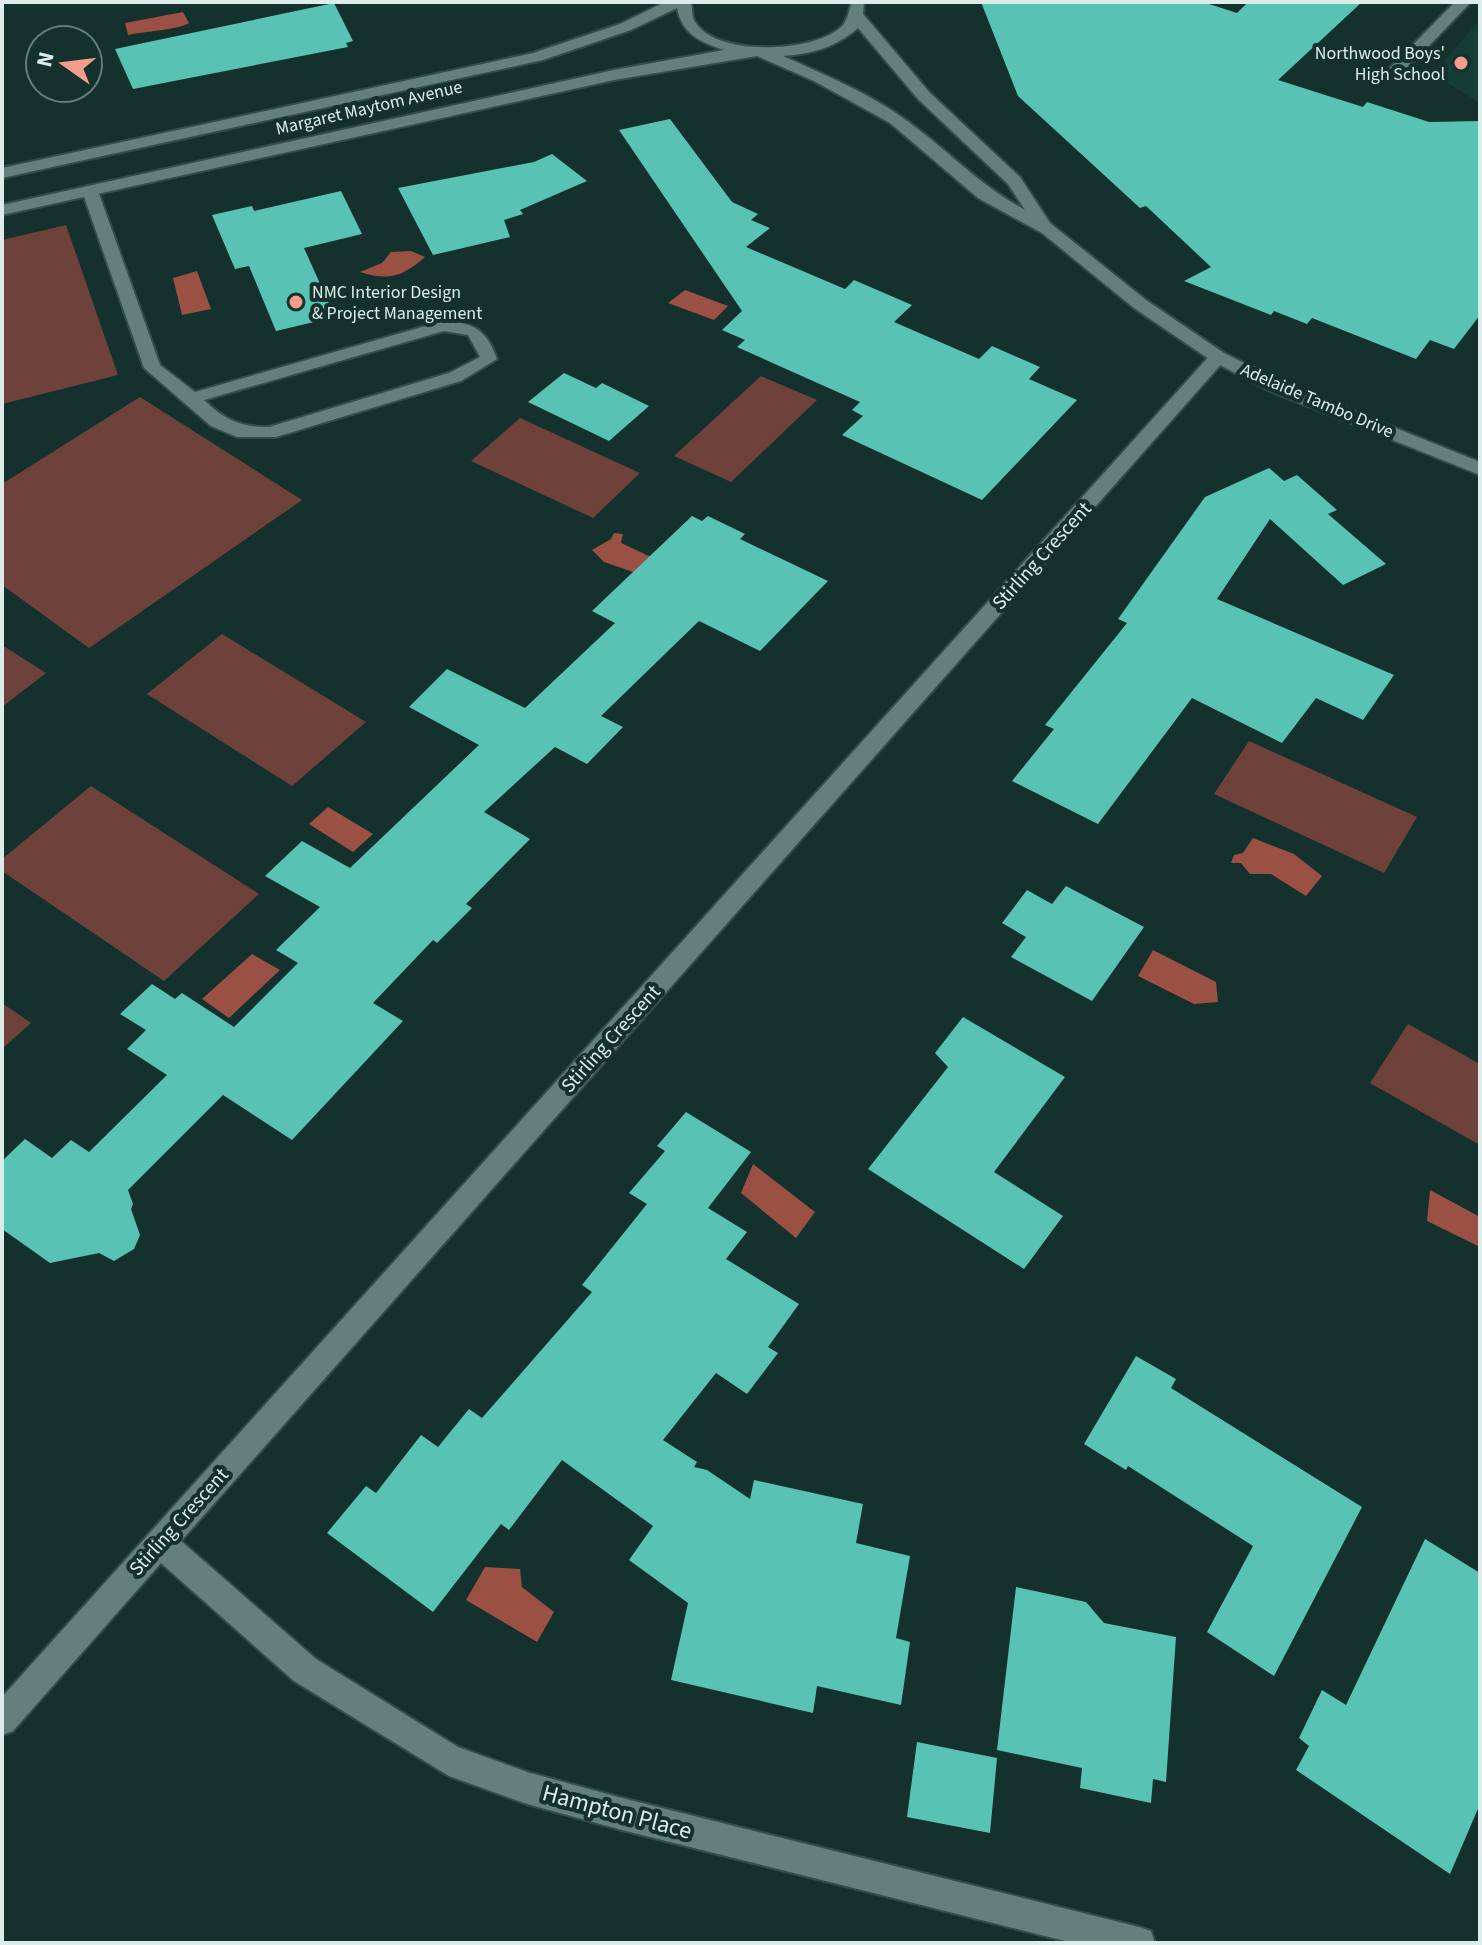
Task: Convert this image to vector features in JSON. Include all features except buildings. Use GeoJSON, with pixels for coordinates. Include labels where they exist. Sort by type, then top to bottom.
{"type":"FeatureCollection","features":[{"type":"Feature","properties":{"kind":"street","name":"Margaret Maytom Avenue"},"geometry":{"type":"LineString","coordinates":[[2,173],[537,57],[596,39],[650,17],[676,2]]}},
{"type":"Feature","properties":{"kind":"street","name":"Adelaide Tambo Drive"},"geometry":{"type":"LineString","coordinates":[[683,2],[684,17],[700,35],[712,42],[755,52],[820,78],[896,120],[984,194],[1048,229],[1140,304],[1218,357],[1277,387],[1479,467]]}},
{"type":"Feature","properties":{"kind":"street"},"geometry":{"type":"LineString","coordinates":[[1393,74],[1463,2]]}},
{"type":"Feature","properties":{"kind":"street","name":"Margaret Maytom Avenue"},"geometry":{"type":"LineString","coordinates":[[2,210],[614,75],[755,52],[813,48],[833,40],[848,29],[859,6]]}},
{"type":"Feature","properties":{"kind":"street","name":"Adelaide Tambo Drive"},"geometry":{"type":"LineString","coordinates":[[859,6],[924,96],[1014,181],[1048,229]]}},
{"type":"Feature","properties":{"kind":"street"},"geometry":{"type":"LineString","coordinates":[[79,157],[90,191]]}},
{"type":"Feature","properties":{"kind":"street","name":"Stirling Crescent"},"geometry":{"type":"LineString","coordinates":[[2,1720],[1218,357]]}},
{"type":"Feature","properties":{"kind":"street","name":"Hampton Place"},"geometry":{"type":"LineString","coordinates":[[161,1543],[305,1670],[449,1760],[527,1788],[622,1814],[1139,1943]]}},
{"type":"Feature","properties":{"kind":"lane"},"geometry":{"type":"LineString","coordinates":[[90,191],[152,368],[192,398],[217,422],[243,433],[270,433],[455,377],[489,359],[482,338],[466,326],[443,326],[192,398]]}},
{"type":"Feature","properties":{"kind":"shaded area"},"geometry":{"type":"Polygon","coordinates":[[[183,12],[189,23],[185,25],[128,35],[125,23],[183,12]]]}},
{"type":"Feature","properties":{"kind":"shaded area","name":"Northwood Boys' High School"},"geometry":{"type":"Polygon","coordinates":[[[1480,20],[1480,103],[1433,74],[1480,20]]]}},
{"type":"Feature","properties":{"kind":"shaded area"},"geometry":{"type":"Polygon","coordinates":[[[66,225],[118,375],[2,404],[2,240],[66,225]]]}},
{"type":"Feature","properties":{"kind":"shaded area"},"geometry":{"type":"Polygon","coordinates":[[[411,251],[425,257],[402,273],[379,276],[360,272],[382,263],[391,252],[411,251]]]}},
{"type":"Feature","properties":{"kind":"shaded area"},"geometry":{"type":"Polygon","coordinates":[[[197,271],[211,309],[182,315],[173,278],[197,271]]]}},
{"type":"Feature","properties":{"kind":"shaded area"},"geometry":{"type":"Polygon","coordinates":[[[685,290],[728,306],[714,320],[668,303],[685,290]]]}},
{"type":"Feature","properties":{"kind":"shaded area"},"geometry":{"type":"Polygon","coordinates":[[[761,376],[817,400],[731,482],[674,456],[761,376]]]}},
{"type":"Feature","properties":{"kind":"shaded area"},"geometry":{"type":"Polygon","coordinates":[[[140,397],[302,500],[89,648],[2,585],[2,484],[140,397]]]}},
{"type":"Feature","properties":{"kind":"shaded area"},"geometry":{"type":"Polygon","coordinates":[[[520,418],[640,473],[593,518],[471,461],[520,418]]]}},
{"type":"Feature","properties":{"kind":"shaded area"},"geometry":{"type":"Polygon","coordinates":[[[614,533],[623,534],[621,543],[651,557],[639,574],[604,562],[592,550],[611,539],[614,533]]]}},
{"type":"Feature","properties":{"kind":"shaded area"},"geometry":{"type":"Polygon","coordinates":[[[222,634],[366,722],[292,786],[147,694],[222,634]]]}},
{"type":"Feature","properties":{"kind":"shaded area"},"geometry":{"type":"Polygon","coordinates":[[[2,645],[46,673],[2,707],[2,645]]]}},
{"type":"Feature","properties":{"kind":"shaded area"},"geometry":{"type":"Polygon","coordinates":[[[1249,741],[1417,817],[1384,873],[1214,794],[1249,741]]]}},
{"type":"Feature","properties":{"kind":"shaded area"},"geometry":{"type":"Polygon","coordinates":[[[91,786],[259,894],[164,981],[2,871],[2,859],[91,786]]]}},
{"type":"Feature","properties":{"kind":"shaded area"},"geometry":{"type":"Polygon","coordinates":[[[328,807],[373,834],[353,852],[309,824],[328,807]]]}},
{"type":"Feature","properties":{"kind":"shaded area"},"geometry":{"type":"Polygon","coordinates":[[[1253,838],[1294,854],[1322,876],[1306,896],[1271,874],[1250,874],[1241,863],[1231,863],[1234,855],[1243,853],[1253,838]]]}},
{"type":"Feature","properties":{"kind":"shaded area"},"geometry":{"type":"Polygon","coordinates":[[[1153,950],[1216,982],[1218,1002],[1194,1004],[1138,976],[1153,950]]]}},
{"type":"Feature","properties":{"kind":"shaded area"},"geometry":{"type":"Polygon","coordinates":[[[252,954],[280,970],[229,1018],[202,999],[252,954]]]}},
{"type":"Feature","properties":{"kind":"shaded area"},"geometry":{"type":"Polygon","coordinates":[[[2,1003],[31,1023],[2,1049],[2,1003]]]}},
{"type":"Feature","properties":{"kind":"shaded area"},"geometry":{"type":"Polygon","coordinates":[[[1408,1024],[1480,1064],[1480,1145],[1370,1083],[1408,1024]]]}},
{"type":"Feature","properties":{"kind":"shaded area"},"geometry":{"type":"Polygon","coordinates":[[[753,1164],[815,1212],[796,1238],[741,1193],[753,1164]]]}},
{"type":"Feature","properties":{"kind":"shaded area"},"geometry":{"type":"Polygon","coordinates":[[[1430,1190],[1480,1217],[1480,1247],[1427,1221],[1430,1190]]]}},
{"type":"Feature","properties":{"kind":"shaded area"},"geometry":{"type":"Polygon","coordinates":[[[485,1567],[520,1569],[522,1587],[554,1612],[537,1642],[466,1600],[485,1567]]]}},
{"type":"Feature","properties":{"kind":"place","name":"Northwood Boys' High School"},"geometry":{"type":"Point","coordinates":[1461,63]}},
{"type":"Feature","properties":{"kind":"place","name":"NMC Interior Design & Project Management"},"geometry":{"type":"Point","coordinates":[296,302]}}]}
